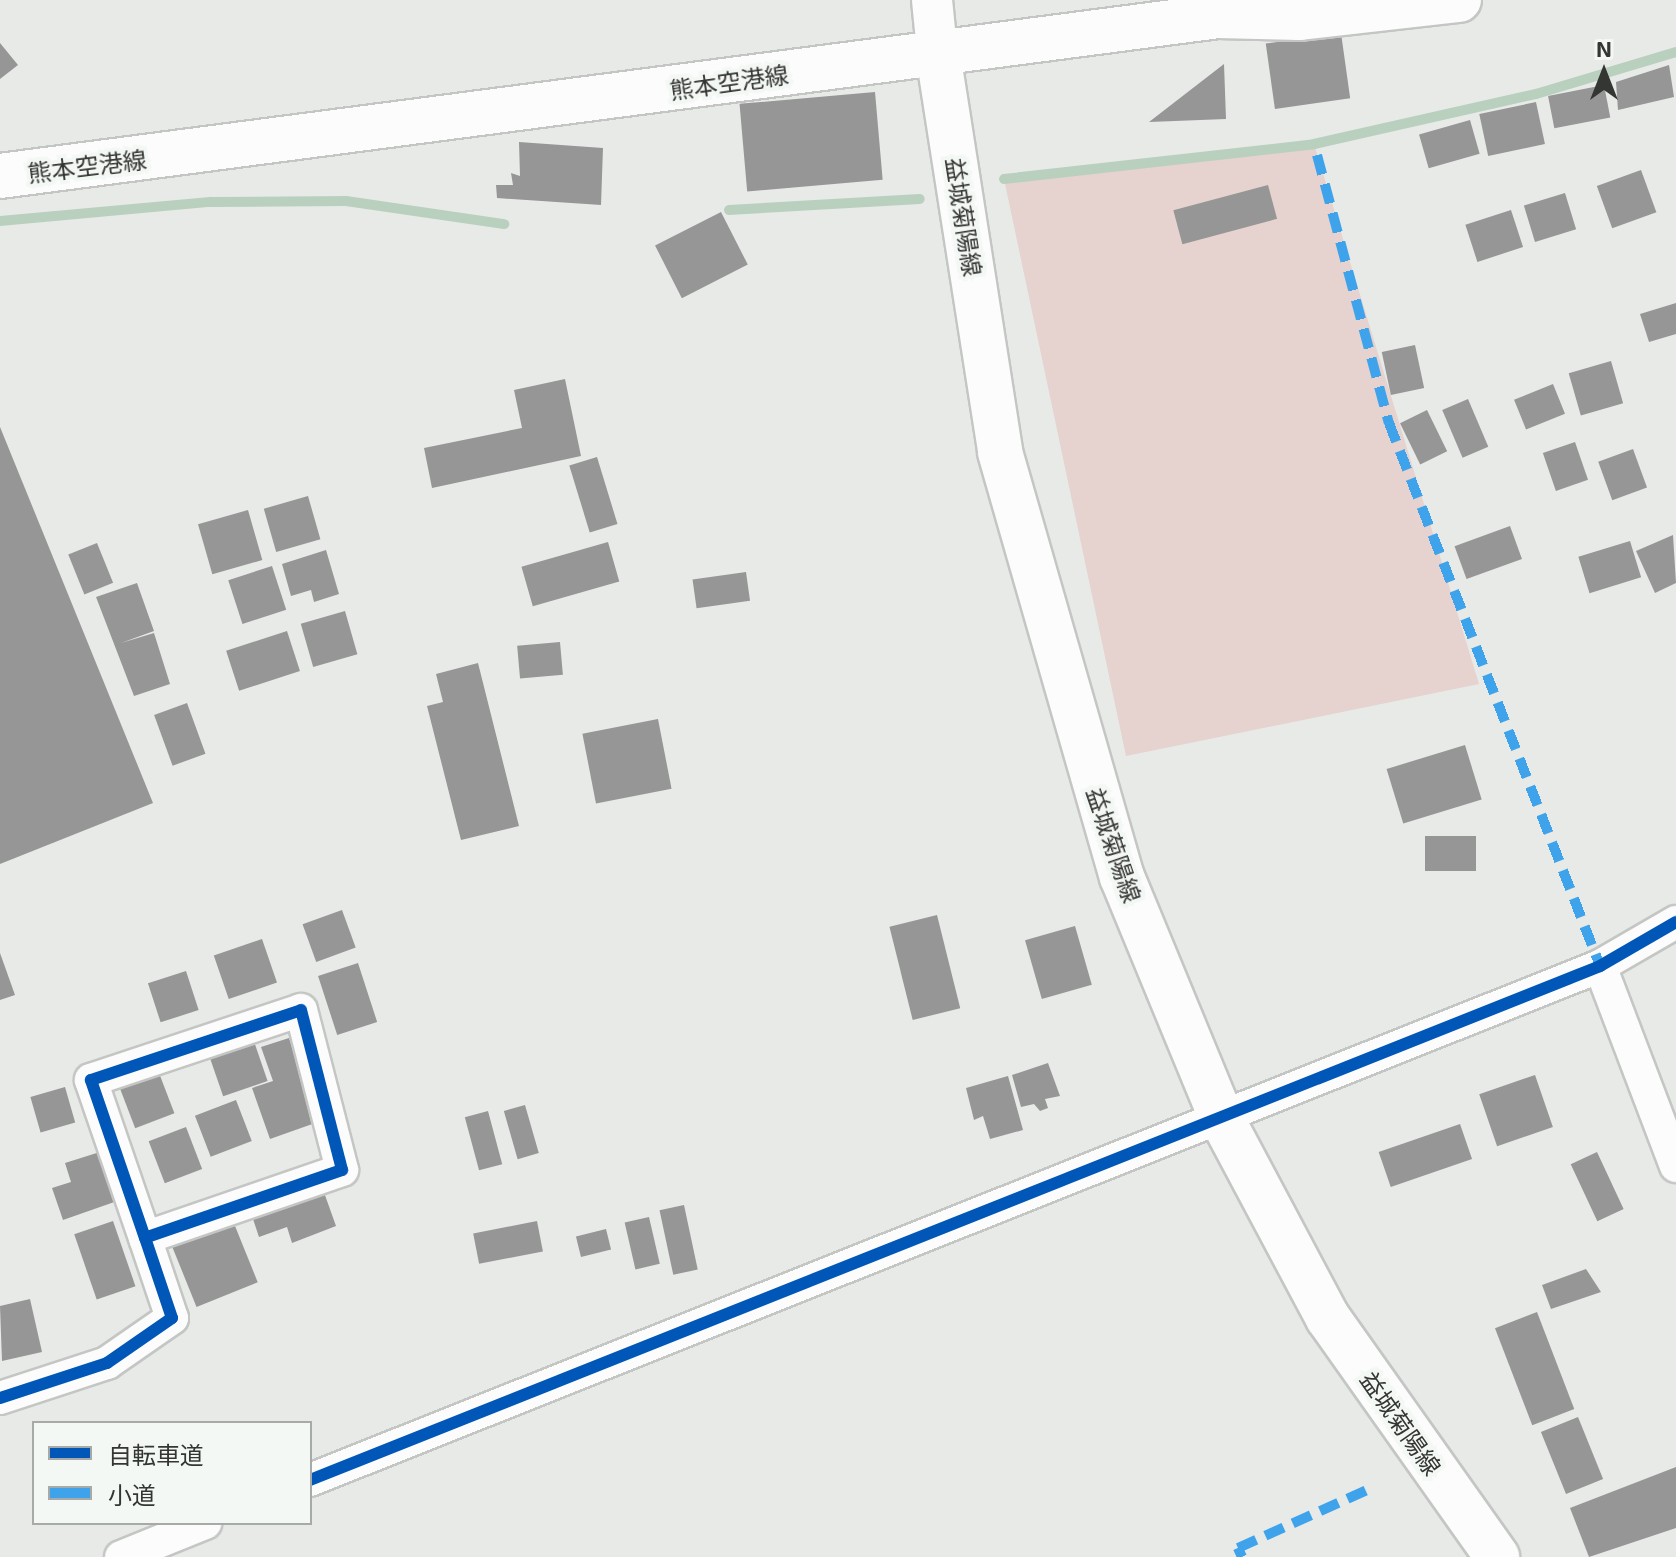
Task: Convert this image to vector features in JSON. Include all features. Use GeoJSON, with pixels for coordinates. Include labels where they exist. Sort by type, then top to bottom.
{"type":"FeatureCollection","features":[{"type":"Feature","properties":{"kind":"main road","name":"熊本空港線"},"geometry":{"type":"LineString","coordinates":[[0,176],[1216,8],[1300,18],[1459,0]]}},
{"type":"Feature","properties":{"kind":"main road","name":"益城菊陽線"},"geometry":{"type":"LineString","coordinates":[[937,47],[1000,452],[1061,685],[1122,877],[1221,1117],[1328,1318],[1497,1557]]}},
{"type":"Feature","properties":{"kind":"street"},"geometry":{"type":"LineString","coordinates":[[932,0],[937,47]]}},
{"type":"Feature","properties":{"kind":"street"},"geometry":{"type":"LineString","coordinates":[[312,1479],[1600,966],[1676,922]]}},
{"type":"Feature","properties":{"kind":"street"},"geometry":{"type":"LineString","coordinates":[[1600,966],[1676,1166]]}},
{"type":"Feature","properties":{"kind":"street"},"geometry":{"type":"LineString","coordinates":[[0,1398],[107,1363],[172,1318],[91,1080],[301,1010],[342,1170],[145,1238]]}},
{"type":"Feature","properties":{"kind":"street"},"geometry":{"type":"LineString","coordinates":[[121,1557],[200,1525]]}},
{"type":"Feature","properties":{"kind":"shaded area"},"geometry":{"type":"Polygon","coordinates":[[[1314,144],[1479,684],[1126,756],[1004,179],[1314,144]]]}},
{"type":"Feature","properties":{"kind":"building"},"geometry":{"type":"Polygon","coordinates":[[[1341,33],[1350,98],[1275,109],[1266,44],[1341,33]]]}},
{"type":"Feature","properties":{"kind":"building"},"geometry":{"type":"Polygon","coordinates":[[[0,43],[18,65],[0,79],[0,43]]]}},
{"type":"Feature","properties":{"kind":"building"},"geometry":{"type":"Polygon","coordinates":[[[1224,64],[1226,119],[1149,122],[1224,64]]]}},
{"type":"Feature","properties":{"kind":"building"},"geometry":{"type":"Polygon","coordinates":[[[1669,65],[1674,97],[1618,110],[1616,82],[1669,65]]]}},
{"type":"Feature","properties":{"kind":"building"},"geometry":{"type":"Polygon","coordinates":[[[1604,85],[1610,117],[1554,128],[1548,96],[1604,85]]]}},
{"type":"Feature","properties":{"kind":"building"},"geometry":{"type":"Polygon","coordinates":[[[875,92],[883,180],[747,192],[740,104],[875,92]]]}},
{"type":"Feature","properties":{"kind":"building"},"geometry":{"type":"Polygon","coordinates":[[[1536,102],[1545,144],[1488,156],[1479,114],[1536,102]]]}},
{"type":"Feature","properties":{"kind":"building"},"geometry":{"type":"Polygon","coordinates":[[[1470,120],[1480,154],[1429,168],[1419,135],[1470,120]]]}},
{"type":"Feature","properties":{"kind":"building"},"geometry":{"type":"Polygon","coordinates":[[[519,142],[603,148],[601,205],[497,198],[496,185],[513,185],[511,173],[520,176],[519,142]]]}},
{"type":"Feature","properties":{"kind":"building"},"geometry":{"type":"Polygon","coordinates":[[[1641,170],[1656,212],[1612,228],[1597,186],[1641,170]]]}},
{"type":"Feature","properties":{"kind":"building"},"geometry":{"type":"Polygon","coordinates":[[[1268,185],[1277,219],[1182,244],[1173,210],[1268,185]]]}},
{"type":"Feature","properties":{"kind":"building"},"geometry":{"type":"Polygon","coordinates":[[[1565,193],[1576,229],[1535,242],[1524,206],[1565,193]]]}},
{"type":"Feature","properties":{"kind":"building"},"geometry":{"type":"Polygon","coordinates":[[[1511,210],[1523,247],[1477,262],[1465,225],[1511,210]]]}},
{"type":"Feature","properties":{"kind":"building"},"geometry":{"type":"Polygon","coordinates":[[[721,212],[748,265],[682,298],[655,246],[721,212]]]}},
{"type":"Feature","properties":{"kind":"building"},"geometry":{"type":"Polygon","coordinates":[[[1676,303],[1676,334],[1649,342],[1640,314],[1676,303]]]}},
{"type":"Feature","properties":{"kind":"building"},"geometry":{"type":"Polygon","coordinates":[[[1415,345],[1424,388],[1391,395],[1382,352],[1415,345]]]}},
{"type":"Feature","properties":{"kind":"building"},"geometry":{"type":"Polygon","coordinates":[[[1611,361],[1623,403],[1581,415],[1569,373],[1611,361]]]}},
{"type":"Feature","properties":{"kind":"building"},"geometry":{"type":"Polygon","coordinates":[[[565,379],[581,456],[432,488],[424,448],[522,428],[514,390],[565,379]]]}},
{"type":"Feature","properties":{"kind":"building"},"geometry":{"type":"Polygon","coordinates":[[[1553,384],[1565,414],[1526,429],[1514,400],[1553,384]]]}},
{"type":"Feature","properties":{"kind":"building"},"geometry":{"type":"Polygon","coordinates":[[[1468,399],[1488,447],[1463,458],[1442,410],[1468,399]]]}},
{"type":"Feature","properties":{"kind":"building"},"geometry":{"type":"Polygon","coordinates":[[[1427,410],[1447,451],[1420,464],[1400,423],[1427,410]]]}},
{"type":"Feature","properties":{"kind":"building"},"geometry":{"type":"Polygon","coordinates":[[[0,427],[153,803],[0,864],[0,427]]]}},
{"type":"Feature","properties":{"kind":"building"},"geometry":{"type":"Polygon","coordinates":[[[1575,442],[1588,480],[1556,491],[1543,453],[1575,442]]]}},
{"type":"Feature","properties":{"kind":"building"},"geometry":{"type":"Polygon","coordinates":[[[1633,449],[1647,488],[1612,500],[1598,462],[1633,449]]]}},
{"type":"Feature","properties":{"kind":"building"},"geometry":{"type":"Polygon","coordinates":[[[597,457],[617,524],[590,532],[569,465],[597,457]]]}},
{"type":"Feature","properties":{"kind":"building"},"geometry":{"type":"Polygon","coordinates":[[[308,496],[320,539],[276,552],[264,509],[308,496]]]}},
{"type":"Feature","properties":{"kind":"building"},"geometry":{"type":"Polygon","coordinates":[[[248,510],[262,560],[212,574],[198,524],[248,510]]]}},
{"type":"Feature","properties":{"kind":"building"},"geometry":{"type":"Polygon","coordinates":[[[1510,526],[1522,559],[1467,579],[1455,546],[1510,526]]]}},
{"type":"Feature","properties":{"kind":"building"},"geometry":{"type":"Polygon","coordinates":[[[1673,535],[1676,583],[1655,593],[1636,551],[1673,535]]]}},
{"type":"Feature","properties":{"kind":"building"},"geometry":{"type":"Polygon","coordinates":[[[1630,541],[1641,577],[1589,593],[1578,557],[1630,541]]]}},
{"type":"Feature","properties":{"kind":"building"},"geometry":{"type":"Polygon","coordinates":[[[608,542],[619,581],[533,606],[521,567],[608,542]]]}},
{"type":"Feature","properties":{"kind":"building"},"geometry":{"type":"Polygon","coordinates":[[[97,543],[113,583],[84,594],[68,555],[97,543]]]}},
{"type":"Feature","properties":{"kind":"building"},"geometry":{"type":"Polygon","coordinates":[[[326,550],[339,594],[314,602],[311,590],[291,596],[282,564],[326,550]]]}},
{"type":"Feature","properties":{"kind":"building"},"geometry":{"type":"Polygon","coordinates":[[[272,566],[286,610],[242,624],[228,580],[272,566]]]}},
{"type":"Feature","properties":{"kind":"building"},"geometry":{"type":"Polygon","coordinates":[[[746,572],[750,601],[697,608],[693,580],[746,572]]]}},
{"type":"Feature","properties":{"kind":"building"},"geometry":{"type":"Polygon","coordinates":[[[137,583],[154,631],[121,643],[154,633],[170,684],[134,696],[96,597],[137,583]]]}},
{"type":"Feature","properties":{"kind":"building"},"geometry":{"type":"Polygon","coordinates":[[[345,611],[357,654],[313,667],[301,624],[345,611]]]}},
{"type":"Feature","properties":{"kind":"building"},"geometry":{"type":"Polygon","coordinates":[[[287,631],[300,671],[239,691],[226,651],[287,631]]]}},
{"type":"Feature","properties":{"kind":"building"},"geometry":{"type":"Polygon","coordinates":[[[560,642],[563,675],[520,679],[517,646],[560,642]]]}},
{"type":"Feature","properties":{"kind":"building"},"geometry":{"type":"Polygon","coordinates":[[[478,663],[519,826],[461,840],[427,706],[443,702],[436,674],[478,663]]]}},
{"type":"Feature","properties":{"kind":"building"},"geometry":{"type":"Polygon","coordinates":[[[187,703],[205,754],[173,766],[154,715],[187,703]]]}},
{"type":"Feature","properties":{"kind":"building"},"geometry":{"type":"Polygon","coordinates":[[[658,719],[672,789],[596,803],[582,734],[658,719]]]}},
{"type":"Feature","properties":{"kind":"building"},"geometry":{"type":"Polygon","coordinates":[[[1465,745],[1482,800],[1403,823],[1387,769],[1465,745]]]}},
{"type":"Feature","properties":{"kind":"building"},"geometry":{"type":"Polygon","coordinates":[[[1425,836],[1476,836],[1476,871],[1425,871],[1425,836]]]}},
{"type":"Feature","properties":{"kind":"building"},"geometry":{"type":"Polygon","coordinates":[[[342,910],[356,948],[316,962],[303,924],[342,910]]]}},
{"type":"Feature","properties":{"kind":"building"},"geometry":{"type":"Polygon","coordinates":[[[937,915],[960,1008],[913,1020],[889,927],[937,915]]]}},
{"type":"Feature","properties":{"kind":"building"},"geometry":{"type":"Polygon","coordinates":[[[1075,926],[1092,985],[1042,999],[1025,940],[1075,926]]]}},
{"type":"Feature","properties":{"kind":"building"},"geometry":{"type":"Polygon","coordinates":[[[262,939],[277,982],[229,999],[214,956],[262,939]]]}},
{"type":"Feature","properties":{"kind":"building"},"geometry":{"type":"Polygon","coordinates":[[[0,953],[15,995],[0,1000],[0,953]]]}},
{"type":"Feature","properties":{"kind":"building"},"geometry":{"type":"Polygon","coordinates":[[[358,963],[377,1022],[337,1035],[318,976],[358,963]]]}},
{"type":"Feature","properties":{"kind":"building"},"geometry":{"type":"Polygon","coordinates":[[[186,971],[199,1010],[161,1022],[148,983],[186,971]]]}},
{"type":"Feature","properties":{"kind":"building"},"geometry":{"type":"Polygon","coordinates":[[[250,1030],[268,1081],[223,1096],[206,1045],[250,1030]]]}},
{"type":"Feature","properties":{"kind":"building"},"geometry":{"type":"Polygon","coordinates":[[[289,1038],[318,1122],[270,1139],[252,1088],[273,1081],[261,1047],[289,1038]]]}},
{"type":"Feature","properties":{"kind":"building"},"geometry":{"type":"Polygon","coordinates":[[[1048,1063],[1060,1096],[1045,1099],[1048,1108],[1040,1111],[1034,1104],[1021,1107],[1012,1075],[1048,1063]]]}},
{"type":"Feature","properties":{"kind":"building"},"geometry":{"type":"Polygon","coordinates":[[[159,1073],[174,1113],[135,1128],[120,1088],[159,1073]]]}},
{"type":"Feature","properties":{"kind":"building"},"geometry":{"type":"Polygon","coordinates":[[[1535,1075],[1553,1127],[1497,1146],[1479,1094],[1535,1075]]]}},
{"type":"Feature","properties":{"kind":"building"},"geometry":{"type":"Polygon","coordinates":[[[1008,1076],[1023,1130],[990,1139],[983,1116],[974,1120],[966,1088],[1008,1076]]]}},
{"type":"Feature","properties":{"kind":"building"},"geometry":{"type":"Polygon","coordinates":[[[65,1087],[75,1123],[41,1132],[30,1097],[65,1087]]]}},
{"type":"Feature","properties":{"kind":"building"},"geometry":{"type":"Polygon","coordinates":[[[236,1100],[252,1141],[211,1157],[195,1116],[236,1100]]]}},
{"type":"Feature","properties":{"kind":"building"},"geometry":{"type":"Polygon","coordinates":[[[525,1105],[539,1153],[518,1159],[504,1111],[525,1105]]]}},
{"type":"Feature","properties":{"kind":"building"},"geometry":{"type":"Polygon","coordinates":[[[488,1111],[502,1164],[479,1170],[465,1117],[488,1111]]]}},
{"type":"Feature","properties":{"kind":"building"},"geometry":{"type":"Polygon","coordinates":[[[1460,1124],[1472,1159],[1391,1187],[1379,1152],[1460,1124]]]}},
{"type":"Feature","properties":{"kind":"building"},"geometry":{"type":"Polygon","coordinates":[[[186,1127],[202,1169],[165,1183],[149,1141],[186,1127]]]}},
{"type":"Feature","properties":{"kind":"building"},"geometry":{"type":"Polygon","coordinates":[[[103,1151],[120,1200],[63,1220],[52,1188],[71,1182],[65,1163],[103,1151]]]}},
{"type":"Feature","properties":{"kind":"building"},"geometry":{"type":"Polygon","coordinates":[[[1597,1152],[1624,1209],[1597,1221],[1571,1164],[1597,1152]]]}},
{"type":"Feature","properties":{"kind":"building"},"geometry":{"type":"Polygon","coordinates":[[[321,1184],[336,1226],[292,1243],[287,1227],[259,1237],[250,1210],[321,1184]]]}},
{"type":"Feature","properties":{"kind":"building"},"geometry":{"type":"Polygon","coordinates":[[[684,1205],[698,1270],[673,1275],[660,1210],[684,1205]]]}},
{"type":"Feature","properties":{"kind":"building"},"geometry":{"type":"Polygon","coordinates":[[[649,1217],[660,1264],[635,1269],[625,1223],[649,1217]]]}},
{"type":"Feature","properties":{"kind":"building"},"geometry":{"type":"Polygon","coordinates":[[[113,1221],[135,1286],[97,1300],[74,1234],[113,1221]]]}},
{"type":"Feature","properties":{"kind":"building"},"geometry":{"type":"Polygon","coordinates":[[[233,1221],[258,1282],[197,1307],[172,1246],[233,1221]]]}},
{"type":"Feature","properties":{"kind":"building"},"geometry":{"type":"Polygon","coordinates":[[[537,1221],[543,1251],[479,1264],[473,1233],[537,1221]]]}},
{"type":"Feature","properties":{"kind":"building"},"geometry":{"type":"Polygon","coordinates":[[[606,1229],[611,1249],[581,1257],[576,1236],[606,1229]]]}},
{"type":"Feature","properties":{"kind":"building"},"geometry":{"type":"Polygon","coordinates":[[[1586,1269],[1601,1292],[1551,1309],[1542,1285],[1586,1269]]]}},
{"type":"Feature","properties":{"kind":"building"},"geometry":{"type":"Polygon","coordinates":[[[30,1299],[42,1352],[2,1361],[0,1306],[30,1299]]]}},
{"type":"Feature","properties":{"kind":"building"},"geometry":{"type":"Polygon","coordinates":[[[1537,1312],[1574,1409],[1532,1425],[1495,1328],[1537,1312]]]}},
{"type":"Feature","properties":{"kind":"building"},"geometry":{"type":"Polygon","coordinates":[[[1578,1417],[1603,1479],[1566,1494],[1541,1432],[1578,1417]]]}},
{"type":"Feature","properties":{"kind":"building"},"geometry":{"type":"Polygon","coordinates":[[[1676,1467],[1676,1528],[1589,1557],[1570,1508],[1676,1467]]]}},
{"type":"Feature","properties":{"kind":"waterway"},"geometry":{"type":"LineString","coordinates":[[1004,179],[1314,144],[1536,94],[1676,52]]}},
{"type":"Feature","properties":{"kind":"waterway"},"geometry":{"type":"LineString","coordinates":[[729,210],[920,199]]}},
{"type":"Feature","properties":{"kind":"waterway"},"geometry":{"type":"LineString","coordinates":[[0,221],[210,202],[346,201],[504,224]]}},
{"type":"Feature","properties":{"kind":"marked path"},"geometry":{"type":"LineString","coordinates":[[1317,155],[1389,423],[1600,966]]}},
{"type":"Feature","properties":{"kind":"marked path"},"geometry":{"type":"LineString","coordinates":[[1242,1557],[1238,1548],[1374,1487]]}},
{"type":"Feature","properties":{"kind":"cycle path"},"geometry":{"type":"LineString","coordinates":[[312,1479],[1600,966],[1676,922]]}},
{"type":"Feature","properties":{"kind":"cycle path"},"geometry":{"type":"LineString","coordinates":[[0,1398],[107,1363],[172,1318],[91,1080],[301,1010],[342,1170],[145,1238]]}}]}
